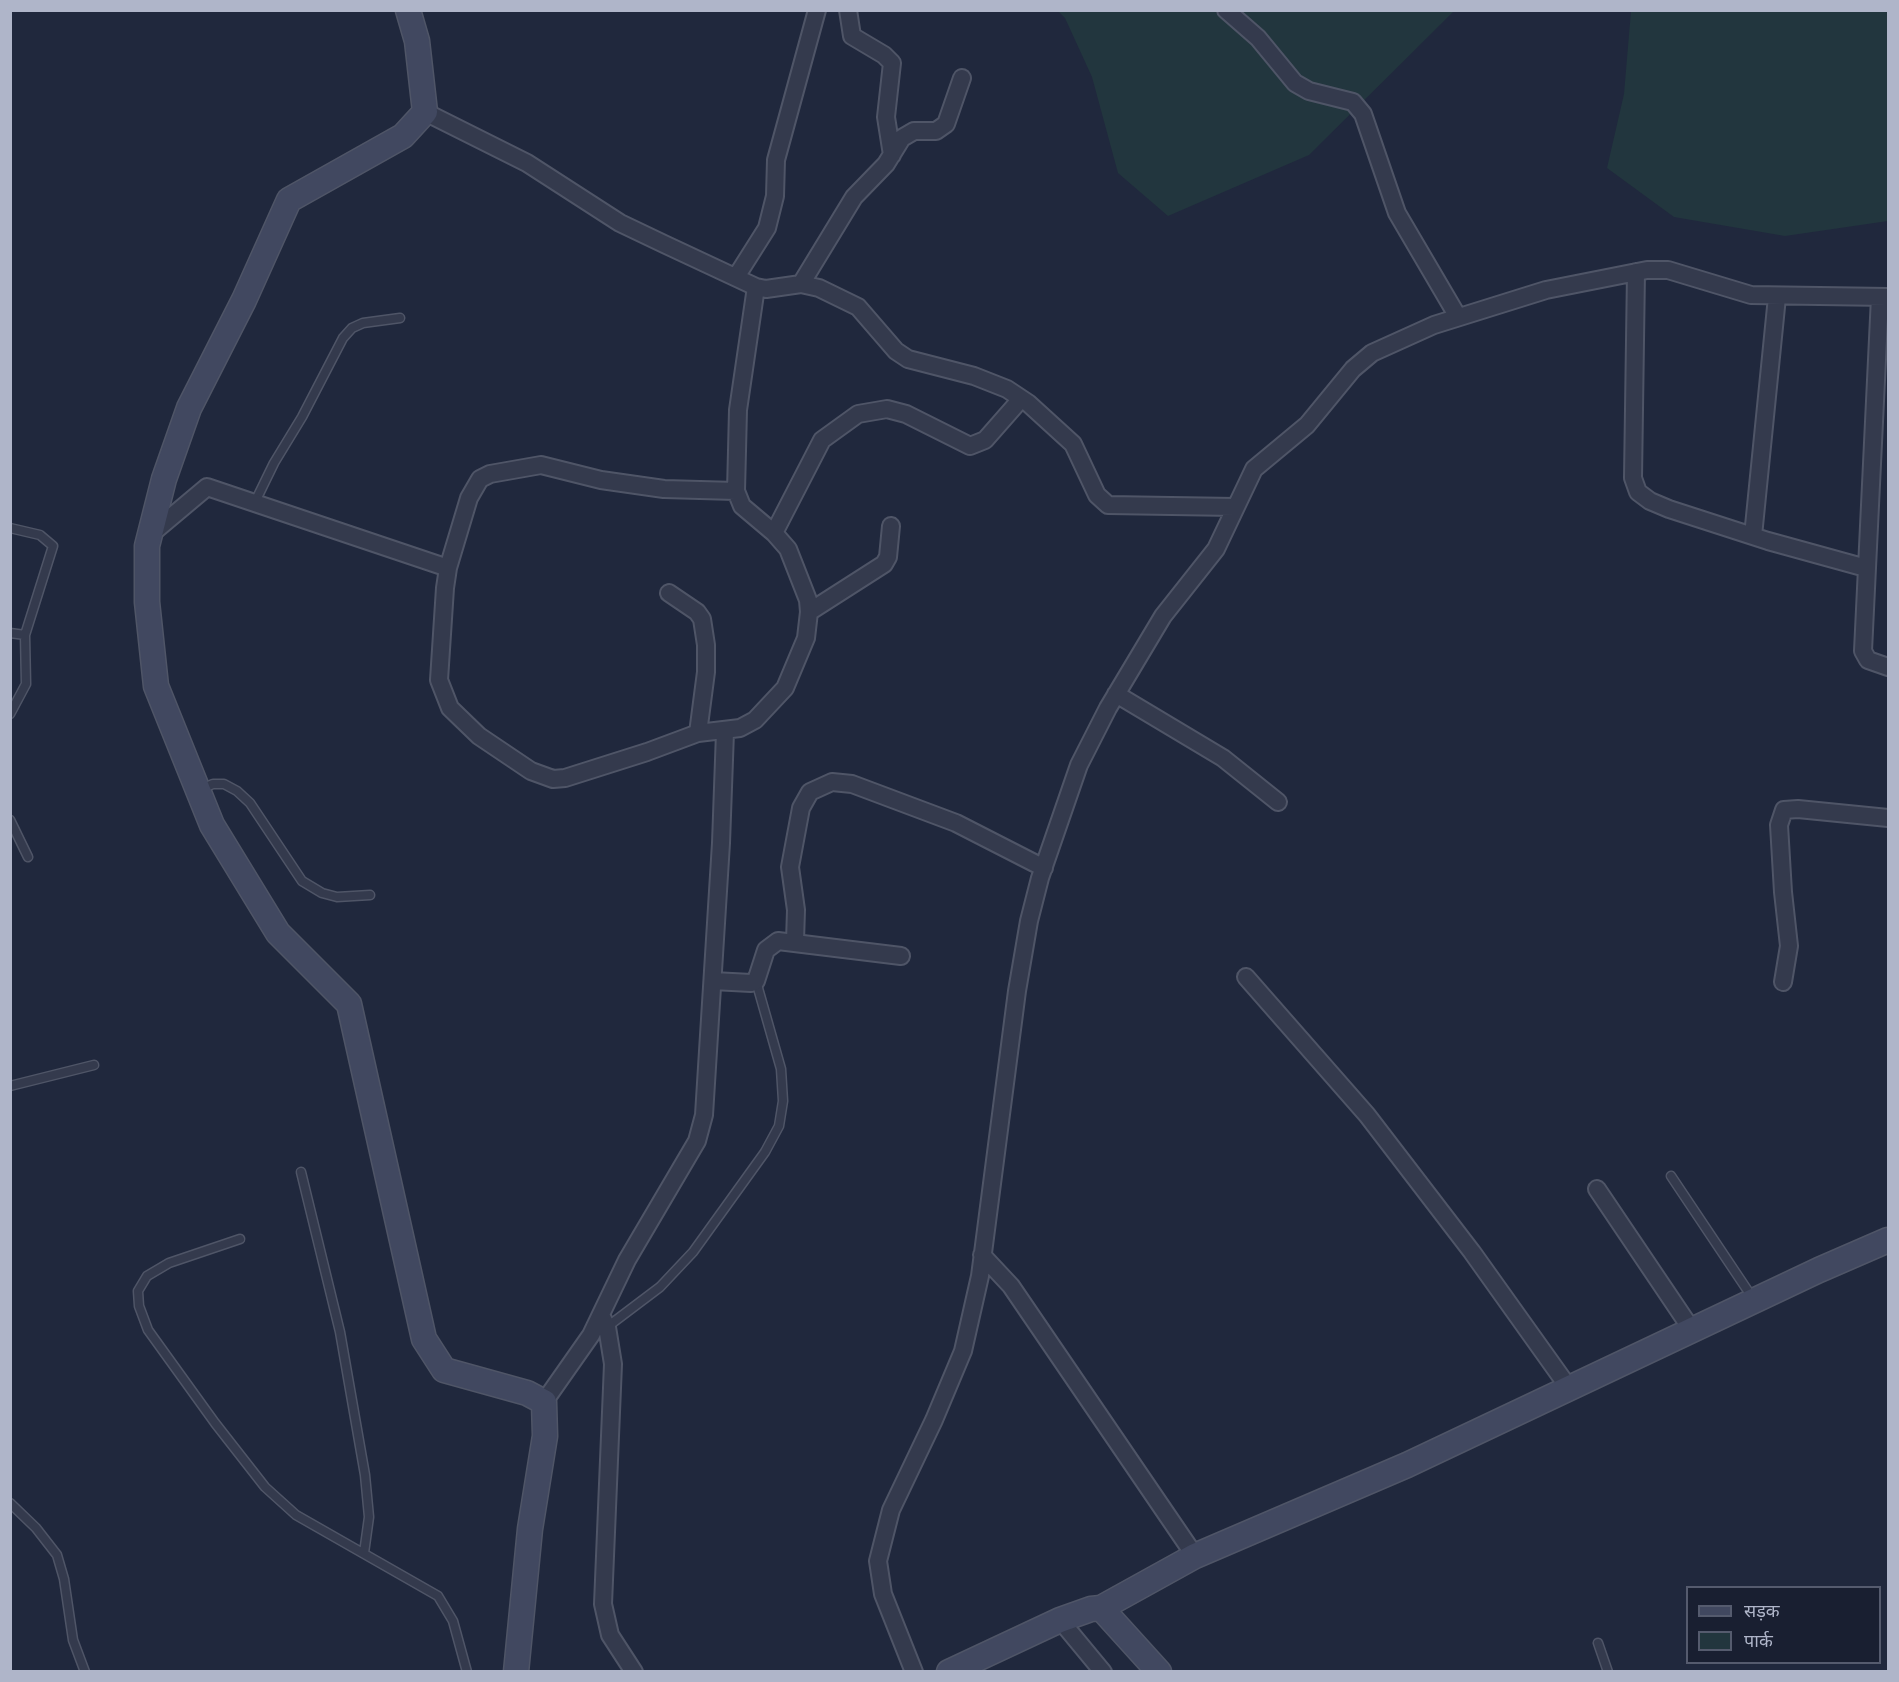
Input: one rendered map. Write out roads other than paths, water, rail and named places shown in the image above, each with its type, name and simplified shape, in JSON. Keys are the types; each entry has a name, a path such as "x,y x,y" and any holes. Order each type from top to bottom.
{"main road":[{"path":"408,10 417,41 425,112 403,136 289,200 244,300 189,408 164,479 147,546 147,602 156,686 212,825 278,933 349,1004 424,1339 436,1361 444,1370 527,1393 544,1402 545,1436 530,1529 516,1671"},
{"path":"950,1671 1060,1620 1091,1609 1101,1608 1195,1556 1407,1465 1754,1300 1888,1240"},
{"path":"1101,1608 1159,1671"}],"street":[{"path":"736,277 767,228 775,196 776,159 817,10"},
{"path":"848,10 852,36 884,55 892,63 886,117 892,155"},
{"path":"1226,10 1258,38 1295,83 1309,91 1353,102 1363,114 1397,213 1458,318"},
{"path":"801,284 854,196 908,134 942,128 962,78"},
{"path":"425,112 527,164 620,223 756,287 766,289 801,284 819,288 858,307 896,351 908,359 974,376 1006,389 1022,399 1073,444 1097,495 1108,505 1235,507"},
{"path":"914,1671 883,1594 879,1561 891,1510 934,1420 963,1351 980,1276 1017,991 1029,921 1044,868 1080,765 1116,694 1162,616 1216,549 1254,469 1307,425 1362,360 1434,325 1546,290 1636,272 1668,270 1751,295 1884,297 1866,568 1863,651 1868,660 1888,667"},
{"path":"1636,272 1633,478 1638,492 1650,501 1669,508 1753,536 1866,568"},
{"path":"735,491 664,489 601,480 541,465 490,474 480,479 472,492 448,568 438,661 442,694 450,708 479,736 531,771 553,779 565,778 698,733 725,732 740,728 755,720 785,688 806,638 810,612 798,570 788,549 774,533 742,506 735,491 738,410 756,287"},
{"path":"1753,536 1777,297"},
{"path":"774,533 822,440 858,414 887,409 906,414 970,446 977,445 1022,399"},
{"path":"150,534 207,487 448,568"},
{"path":"810,612 884,564 888,557 891,526"},
{"path":"669,593 697,612 702,619 706,645 706,672 698,733"},
{"path":"1116,694 1223,758 1278,802"},
{"path":"544,1402 591,1335 604,1321 627,1260 697,1141 704,1115 725,732"},
{"path":"795,941 796,910 790,867 801,808 810,792 832,782 852,784 956,823 1044,868"},
{"path":"1783,982 1790,946 1783,892 1779,825 1785,810 1798,809 1888,818"},
{"path":"713,981 751,983 756,981 770,944 778,941 795,941 902,956"},
{"path":"1246,977 1367,1115 1472,1252 1569,1388"},
{"path":"1597,1189 1692,1330"},
{"path":"982,1255 1011,1286 1195,1556"},
{"path":"604,1321 613,1364 603,1604 610,1635 634,1671"},
{"path":"1060,1620 1103,1671"}],"lane":[{"path":"255,502 343,338 352,328 363,323 400,318"},
{"path":"10,528 40,535 53,546 25,635 26,684 10,714"},
{"path":"10,633 25,635"},
{"path":"198,790 213,784 224,784 250,802 302,881 322,893 337,897 370,895"},
{"path":"10,819 28,857"},
{"path":"604,1321 660,1287 693,1252 765,1152 779,1126 783,1101 781,1069 756,981"},
{"path":"10,1086 94,1065"},
{"path":"301,1172 340,1332 365,1475 369,1517 364,1553"},
{"path":"1671,1176 1754,1300"},
{"path":"240,1239 169,1263 147,1276 138,1291 139,1306 148,1330 214,1424 265,1487 296,1515 438,1596 453,1620 467,1671"},
{"path":"10,1503 36,1528 57,1555 64,1579 73,1640 85,1671"},
{"path":"1598,1643 1608,1671"}]}
